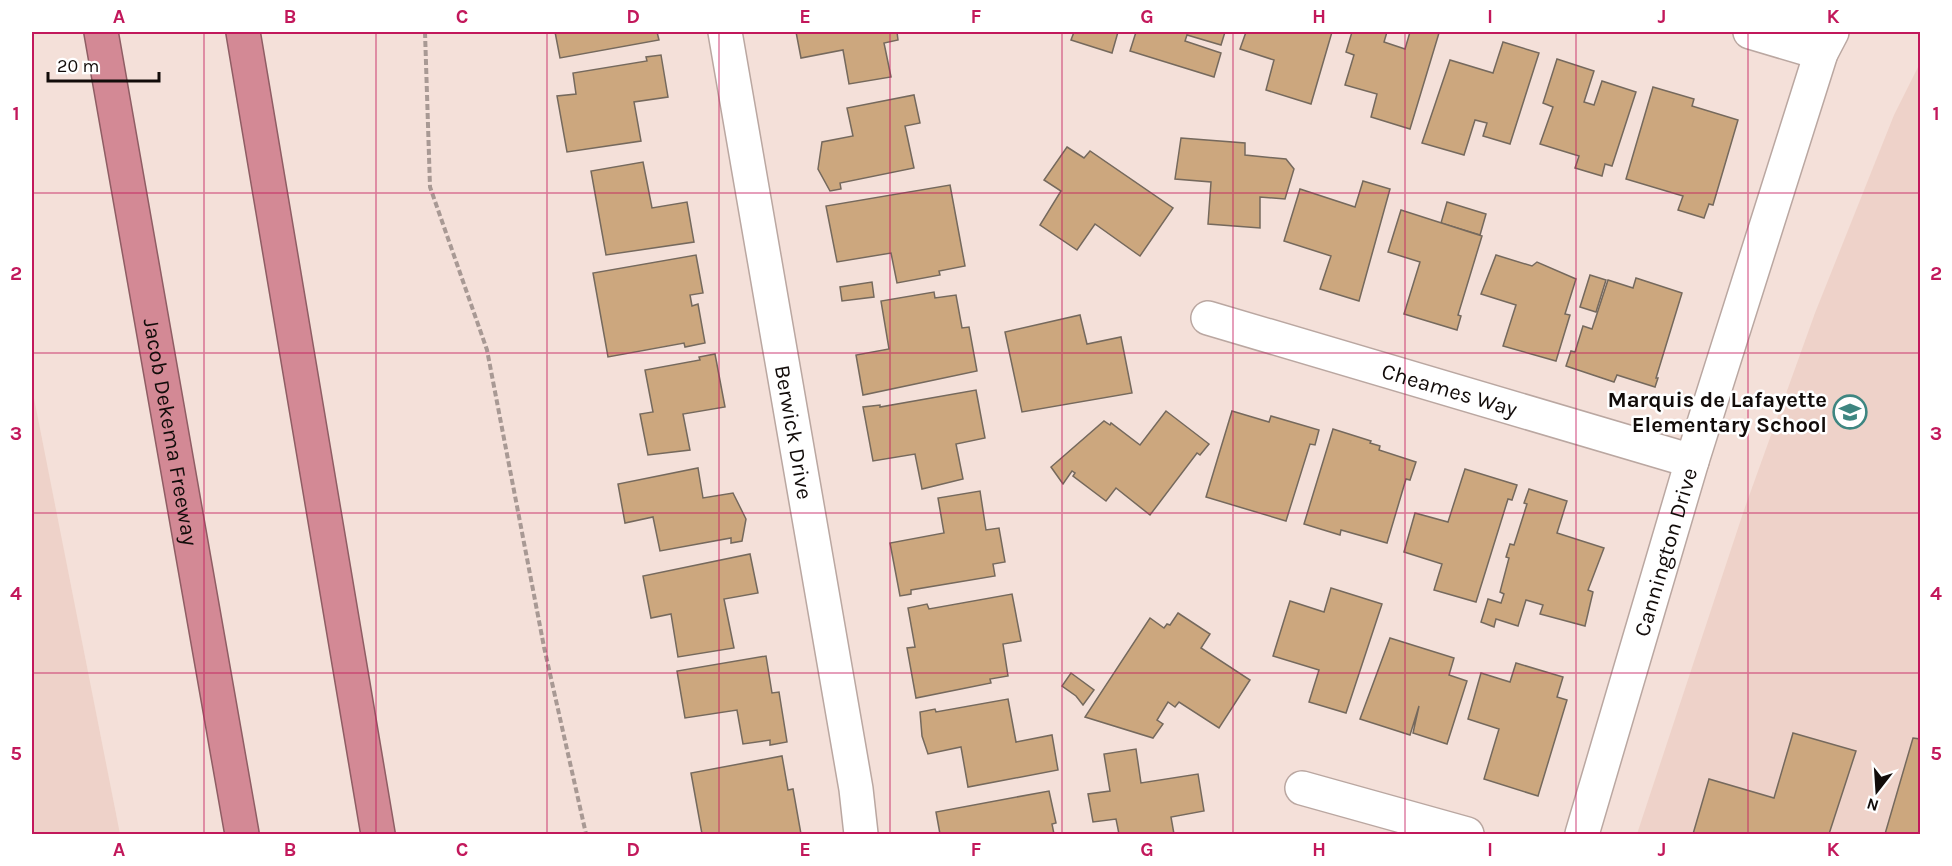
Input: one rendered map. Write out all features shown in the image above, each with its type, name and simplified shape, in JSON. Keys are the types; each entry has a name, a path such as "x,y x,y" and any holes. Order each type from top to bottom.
{"highway":[{"name":"Jacob Dekema Freeway","path":"101,32 242,834"},
{"path":"243,32 378,834"},
{"path":"253,32 256,106"}],"street":[{"name":"Berwick Drive","path":"725,32 854,778 861,834"},
{"path":"1750,32 1826,42"},
{"name":"Cannington Drive","path":"1582,834 1692,461 1826,42"},
{"name":"Cheames Way","path":"1208,318 1692,461"},
{"path":"1302,788 1467,834"}],"path":[{"path":"425,32 430,188 488,350 544,647 586,834"}],"shaded area":[{"name":"Marquis de Lafayette Elementary School","path":"1920,63 1920,834 1637,834 1744,510 1815,313 1894,115"},
{"path":"32,388 120,834 32,834"}],"building":[{"path":"555,32 657,32 659,40 560,58"},
{"path":"796,32 897,32 898,40 884,43 891,77 849,84 843,50 801,58"},
{"path":"1074,32 1118,32 1112,53 1071,40"},
{"path":"1136,32 1225,32 1221,45 1187,35 1185,41 1221,53 1214,77 1130,51"},
{"path":"1246,32 1332,32 1311,104 1266,90 1274,60 1240,49"},
{"path":"1352,32 1387,32 1384,42 1405,49 1410,32 1439,33 1410,129 1371,117 1377,94 1345,85 1354,55 1346,52"},
{"path":"1503,42 1539,53 1510,144 1483,136 1487,123 1475,120 1464,155 1422,143 1450,60 1493,73"},
{"path":"661,55 668,97 634,102 641,141 567,152 557,96 576,94 573,73 647,61 646,57"},
{"path":"1557,59 1594,71 1584,102 1594,105 1602,81 1636,92 1612,166 1605,164 1602,176 1575,168 1579,156 1540,144 1553,107 1543,103"},
{"path":"1653,87 1694,99 1692,106 1738,120 1713,205 1709,204 1704,218 1678,210 1683,196 1626,179"},
{"path":"914,95 920,123 905,126 914,168 840,183 841,189 830,191 818,169 822,142 853,136 847,108"},
{"path":"1181,138 1245,143 1245,155 1286,159 1294,169 1285,199 1260,197 1260,228 1208,224 1211,182 1175,179"},
{"path":"1067,147 1084,158 1090,151 1173,208 1140,256 1095,224 1077,250 1040,225 1061,191 1044,180"},
{"path":"643,162 652,208 687,202 694,242 606,255 591,171"},
{"path":"1363,181 1390,189 1359,301 1320,289 1331,256 1284,241 1300,189 1355,207"},
{"path":"950,185 965,266 939,271 940,275 897,283 891,253 837,262 826,206"},
{"path":"1447,202 1486,214 1480,235 1441,223"},
{"path":"1401,210 1482,236 1458,315 1461,316 1457,330 1404,314 1420,262 1388,252"},
{"path":"696,255 703,293 690,295 692,306 698,304 705,343 685,347 684,343 608,357 593,273"},
{"path":"1496,255 1532,266 1537,262 1576,279 1565,314 1570,315 1556,361 1503,346 1516,305 1481,294"},
{"path":"1590,275 1606,280 1596,312 1580,307"},
{"path":"1636,278 1682,293 1655,387 1617,375 1614,382 1566,366 1571,351 1575,352 1583,326 1592,329 1608,280 1633,288"},
{"path":"872,282 874,297 842,301 840,287"},
{"path":"934,292 935,298 956,295 962,328 969,327 977,371 863,395 856,355 889,349 881,301"},
{"path":"1080,315 1087,344 1121,337 1132,393 1022,412 1005,332"},
{"path":"715,354 725,407 683,414 690,450 648,455 640,414 653,412 645,370 700,360 699,357"},
{"path":"976,390 985,438 956,444 963,479 922,489 915,454 873,461 863,407 880,405 880,407"},
{"path":"1166,411 1209,444 1200,455 1197,453 1150,515 1116,488 1106,501 1073,476 1075,473 1072,471 1063,484 1051,467 1104,421 1110,425 1111,423 1140,445"},
{"path":"1232,411 1269,422 1271,416 1319,430 1315,445 1310,444 1286,521 1206,497"},
{"path":"1333,429 1371,441 1370,443 1380,446 1379,450 1416,462 1410,480 1406,479 1387,543 1341,530 1340,535 1304,524"},
{"path":"698,468 703,498 733,493 746,519 742,541 731,543 731,538 660,551 653,517 625,523 618,484"},
{"path":"1465,469 1517,485 1512,500 1508,499 1476,602 1434,590 1442,564 1404,552 1415,513 1448,522"},
{"path":"1529,489 1567,501 1557,533 1604,548 1588,590 1593,592 1585,626 1540,614 1543,605 1526,600 1518,626 1496,619 1494,627 1481,622 1488,599 1501,603 1504,594 1500,592 1509,558 1506,557 1510,544 1514,545 1527,504 1524,503"},
{"path":"980,491 986,530 999,528 1005,562 993,564 995,576 911,590 911,594 900,596 890,543 944,533 938,498"},
{"path":"750,554 758,593 724,599 734,648 678,657 671,614 651,618 643,576"},
{"path":"1331,588 1382,604 1346,713 1309,702 1319,670 1273,656 1290,601 1324,612"},
{"path":"1012,594 1021,641 1003,644 1008,676 990,679 991,683 916,698 907,648 915,647 908,608 927,604 929,609"},
{"path":"1178,613 1210,634 1201,648 1250,680 1219,728 1179,702 1175,707 1168,702 1157,720 1163,724 1153,738 1085,717 1150,618 1164,628 1167,624 1170,625"},
{"path":"1390,638 1454,658 1449,675 1467,681 1447,744 1413,733 1419,706 1410,735 1360,719"},
{"path":"766,656 772,693 779,692 787,742 770,745 770,740 743,744 737,710 685,718 677,671"},
{"path":"1516,663 1563,677 1557,697 1567,700 1538,796 1484,779 1499,729 1468,719 1481,673 1510,682"},
{"path":"1071,673 1094,690 1083,705 1076,696 1062,686"},
{"path":"1008,699 1016,742 1052,735 1058,770 968,787 961,747 928,754 922,736 920,712 935,709 936,712"},
{"path":"1793,733 1856,751 1829,834 1693,834 1709,779 1774,798"},
{"path":"1913,738 1920,739 1920,834 1885,834"},
{"path":"1136,749 1141,783 1198,774 1204,811 1171,817 1174,834 1119,834 1116,819 1093,822 1088,794 1110,791 1104,754"},
{"path":"782,756 788,790 793,789 801,834 702,834 691,773"},
{"path":"1049,791 1056,823 1052,824 1054,834 940,834 936,812"}],"place":[{"name":"Marquis de Lafayette Elementary School","path":"1850,412"}]}
